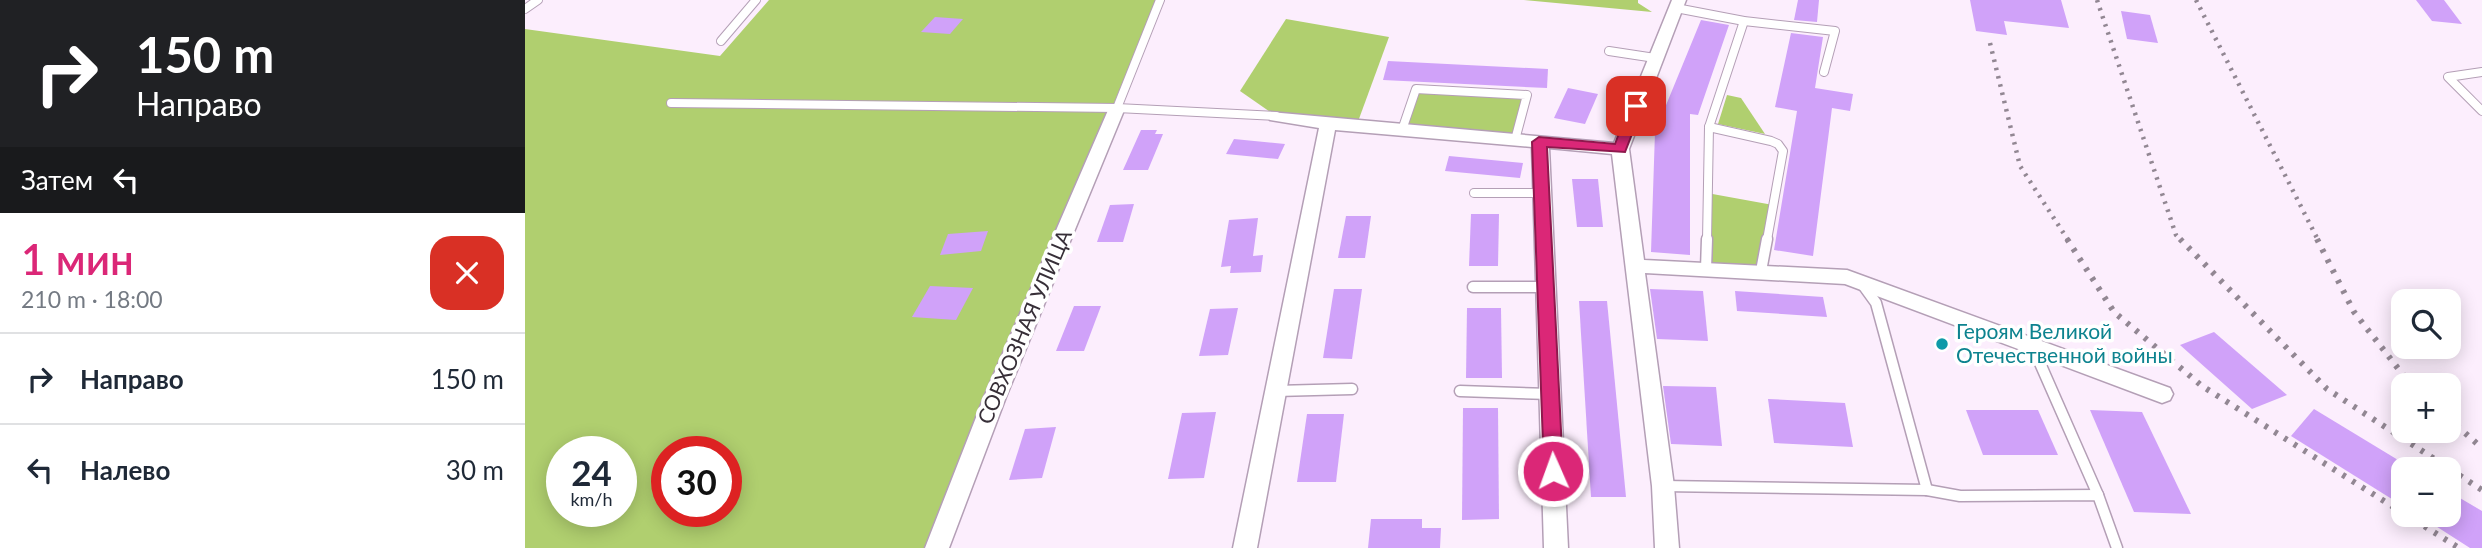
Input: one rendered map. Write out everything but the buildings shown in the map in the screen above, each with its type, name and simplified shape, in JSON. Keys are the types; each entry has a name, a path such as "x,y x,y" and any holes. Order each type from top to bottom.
{"street":[{"path":"1667,548 1663,486 1620,149 1677,4"},
{"name":"СОВХОЗНАЯ УЛИЦА","path":"937,548 995,397 1117,108"},
{"path":"1276,116 1328,124 1620,149"},
{"path":"1245,548 1328,124"},
{"path":"1539,142 1556,548"},
{"path":"1634,266 1847,277 2162,394"}],"lane":[{"path":"525,9 538,0"},
{"path":"721,41 756,0"},
{"path":"1117,108 1160,0"},
{"path":"1677,4 1744,21 1835,31 1825,72"},
{"path":"1706,268 1709,127 1744,21"},
{"path":"1609,51 1655,58"},
{"path":"2482,72 2448,77 2482,111"},
{"path":"1402,131 1416,89 1527,95 1515,140"},
{"path":"671,103 1117,108 1276,116"},
{"path":"1709,127 1771,141 1779,144 1783,151 1761,271"},
{"path":"1474,193 1542,193"},
{"path":"1860,282 1869,289 1876,303 1927,490"},
{"path":"1473,287 1546,286"},
{"path":"2031,344 2098,495 2117,548"},
{"path":"1276,391 1352,389"},
{"path":"1460,391 1550,394"},
{"path":"1663,486 1927,490 1960,496 2098,495"}],"green space":[{"path":"769,0 1156,0 995,397 929,548 525,548 525,29 720,56"},
{"path":"1524,0 1638,0 1638,3 1652,12"},
{"path":"1286,19 1389,37 1356,127 1276,116 1240,91"},
{"path":"1416,89 1527,95 1515,140 1402,130"},
{"path":"1727,95 1741,98 1765,134 1718,124"},
{"path":"1707,193 1773,205 1761,271 1706,269"}],"railway":[{"path":"2097,0 2176,235 2180,239"},
{"path":"2196,0 2318,240"},
{"path":"1990,43 2020,166 2068,240"},
{"path":"2067,239 2114,312 2202,386 2391,505"},
{"path":"2180,239 2327,389 2482,490"},
{"path":"2317,239 2354,312 2402,373"},
{"path":"2461,429 2482,448"},
{"path":"2426,527 2459,548"}],"place":[{"name":"Героям Великой Отечественной войны","path":"1942,344"}],"route":[{"path":"1553,471 1539,142 1620,149 1636,106"}]}
